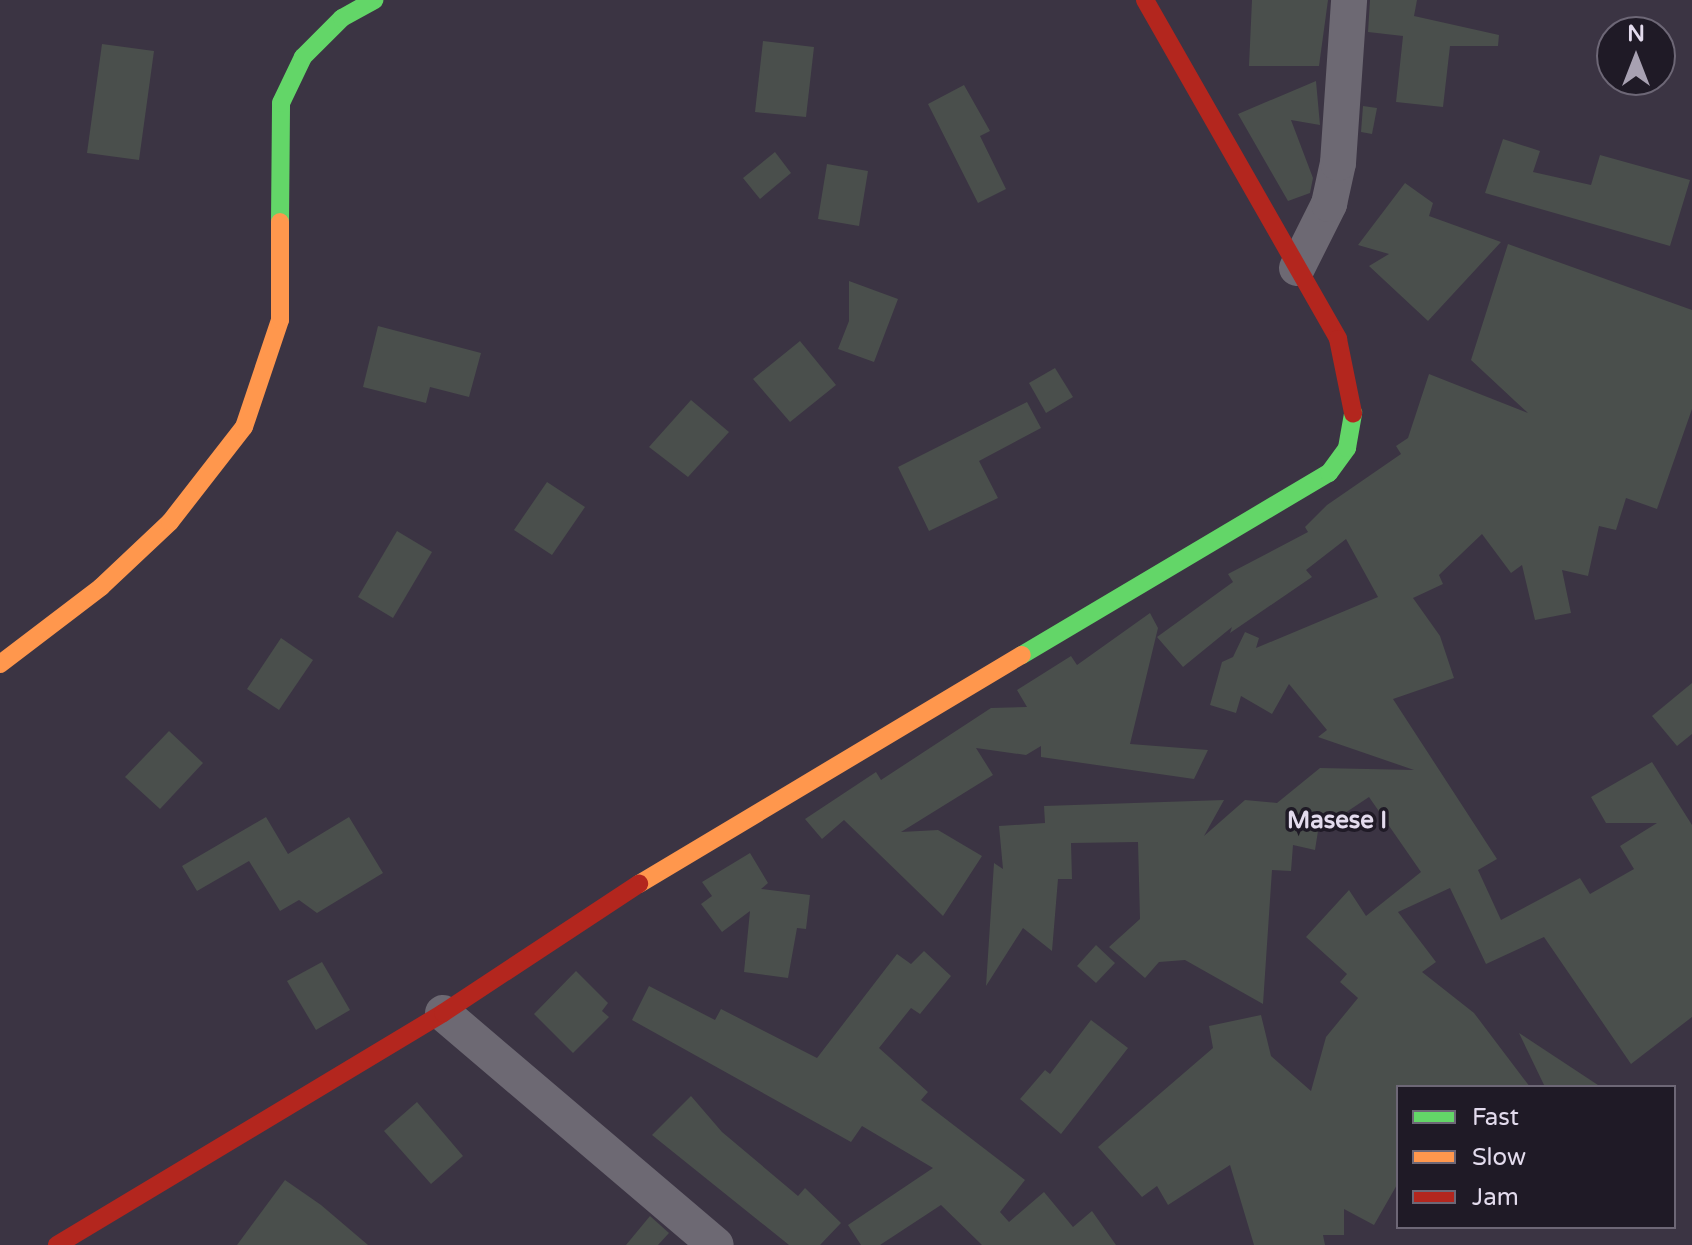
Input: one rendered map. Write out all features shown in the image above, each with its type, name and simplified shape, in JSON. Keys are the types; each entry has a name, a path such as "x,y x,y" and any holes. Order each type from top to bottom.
{"street":[{"path":"0,664 101,587 170,522 244,427 280,320 281,103 303,57 342,18 374,0"},
{"path":"57,1245 443,1013 641,882 1329,473 1347,448 1354,416 1349,373 1338,339 1145,0"},
{"path":"1297,268 1329,204 1338,163 1349,0"},
{"path":"443,1013 716,1245"}],"building":[{"path":"1252,0 1328,0 1319,66 1249,66"},
{"path":"1370,0 1417,0 1414,16 1499,35 1498,46 1450,46 1443,107 1396,102 1403,36 1368,32"},
{"path":"763,41 814,47 806,117 755,112"},
{"path":"102,44 154,51 139,160 87,153"},
{"path":"1316,81 1320,125 1291,120 1313,178 1310,193 1288,201 1238,114"},
{"path":"964,85 990,131 980,136 1006,189 978,203 928,104"},
{"path":"1363,106 1377,108 1372,134 1361,132"},
{"path":"1503,139 1540,151 1533,172 1591,185 1600,155 1690,180 1670,246 1485,193"},
{"path":"775,152 791,173 760,199 743,178"},
{"path":"827,164 868,171 859,226 818,219"},
{"path":"1405,183 1433,203 1429,216 1501,242 1428,321 1369,266 1389,254 1358,245"},
{"path":"1508,244 1692,310 1692,409 1657,509 1626,498 1616,530 1599,526 1588,576 1562,570 1571,613 1535,620 1522,565 1511,573 1482,534 1439,575 1443,584 1413,598 1440,636 1454,678 1393,699 1497,859 1478,870 1501,920 1580,878 1590,894 1634,869 1620,846 1657,823 1606,823 1591,797 1652,762 1692,825 1692,1017 1631,1064 1544,937 1486,964 1450,888 1398,912 1436,962 1422,972 1474,1013 1528,1085 1396,1085 1396,1186 1374,1225 1344,1209 1344,1235 1323,1235 1325,1245 1254,1245 1230,1165 1168,1205 1157,1186 1142,1197 1098,1147 1213,1048 1209,1026 1261,1015 1271,1056 1311,1091 1326,1037 1358,998 1340,982 1347,974 1306,937 1349,890 1366,916 1421,872 1369,797 1318,831 1315,850 1293,845 1291,871 1272,870 1263,1004 1185,960 1159,962 1145,978 1109,947 1140,919 1138,842 1071,843 1072,879 1058,879 1052,951 1023,928 986,986 994,863 1003,869 999,826 1045,823 1044,806 1224,800 1204,836 1245,800 1277,803 1320,768 1414,770 1318,737 1327,730 1289,684 1272,714 1241,696 1236,713 1210,705 1222,662 1233,657 1245,632 1259,638 1256,648 1378,597 1346,539 1306,570 1312,577 1230,633 1232,627 1183,667 1157,637 1233,582 1228,574 1308,532 1305,527 1327,505 1401,454 1396,446 1408,438 1429,374 1528,413 1471,360"},
{"path":"849,281 898,299 874,362 838,349 849,321"},
{"path":"378,326 481,353 469,397 430,387 426,403 363,387"},
{"path":"800,341 836,385 790,422 753,379"},
{"path":"1055,368 1073,397 1046,413 1029,383"},
{"path":"691,400 729,432 688,477 649,447"},
{"path":"1027,402 1041,428 979,461 998,498 929,531 898,467"},
{"path":"547,482 585,507 552,555 514,530"},
{"path":"397,531 432,552 393,618 358,597"},
{"path":"1150,613 1158,628 1130,744 1208,750 1194,779 1041,757 1041,746 1026,755 976,748 993,775 901,832 938,830 982,856 943,916 844,820 822,839 805,819 876,772 881,780 991,708 1027,707 1017,690 1071,656 1077,665"},
{"path":"281,638 313,660 279,710 247,689"},
{"path":"1692,683 1692,734 1677,746 1652,716"},
{"path":"169,731 203,763 160,809 125,777"},
{"path":"266,817 288,854 349,817 383,873 317,913 299,900 280,911 249,861 197,891 182,866"},
{"path":"750,853 768,883 761,889 810,895 806,929 797,928 788,978 744,972 750,911 722,932 701,904 712,896 702,882"},
{"path":"1096,945 1115,963 1096,983 1077,966"},
{"path":"924,951 951,976 920,1014 911,1008 879,1048 928,1092 921,1100 1025,1180 1000,1212 1009,1222 1044,1192 1073,1227 1092,1211 1116,1245 982,1245 941,1205 880,1245 861,1245 848,1225 933,1168 862,1126 851,1142 632,1020 649,986 715,1020 721,1009 817,1058 897,954 911,964"},
{"path":"322,962 350,1010 316,1030 287,981"},
{"path":"576,971 608,1003 602,1011 609,1017 573,1053 534,1014"},
{"path":"1091,1020 1128,1048 1061,1134 1020,1099 1045,1070 1050,1074"},
{"path":"1519,1033 1598,1085 1544,1085"},
{"path":"691,1096 722,1132 798,1196 805,1188 841,1223 820,1245 789,1245 652,1135"},
{"path":"417,1102 463,1156 431,1184 384,1131"},
{"path":"285,1180 321,1205 368,1245 237,1245"},
{"path":"650,1216 669,1233 658,1245 626,1245"}],"traffic: fast":[{"path":"280,222 281,103 303,57 342,18 374,0"},
{"path":"1022,655 1329,473 1347,448 1353,413"}],"traffic: slow":[{"path":"0,664 101,587 170,522 244,427 280,320 280,222"},
{"path":"639,884 1022,655"}],"traffic: jam":[{"path":"1145,0 1338,339 1353,413"},
{"path":"57,1245 443,1013 639,884"}],"district":[{"name":"Masese I","path":"1337,821"}]}
